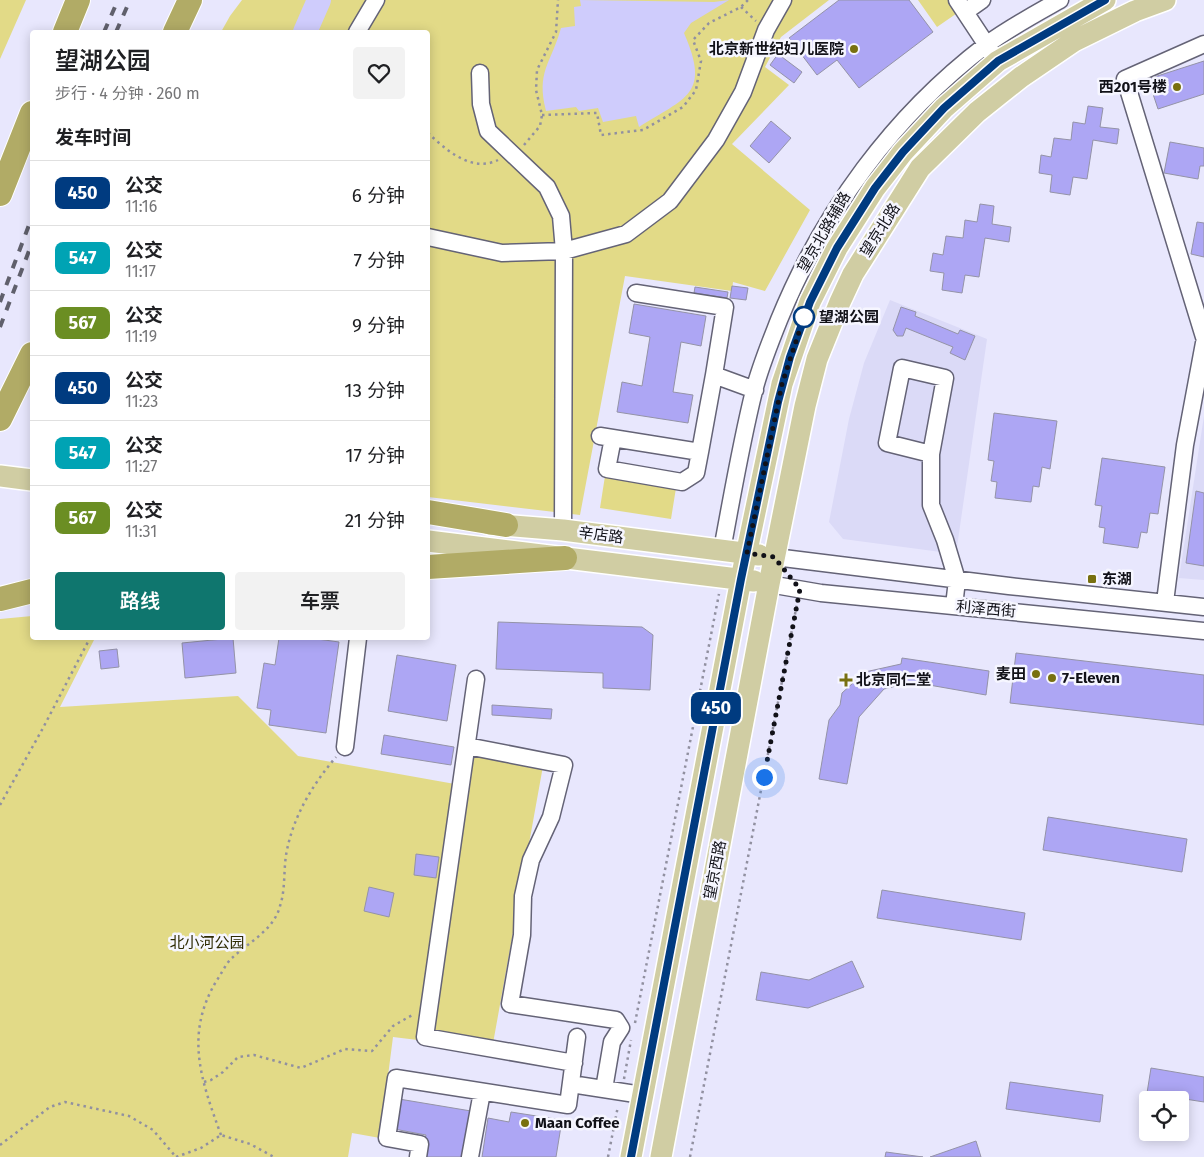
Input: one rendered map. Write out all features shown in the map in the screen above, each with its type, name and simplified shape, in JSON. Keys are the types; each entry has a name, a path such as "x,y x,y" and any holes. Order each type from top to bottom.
{"highway":[{"path":"66,30 78,0"},
{"path":"177,30 190,0"},
{"path":"0,194 30,118"},
{"path":"0,419 30,358"},
{"path":"430,512 506,525"},
{"path":"430,567 565,558"},
{"path":"0,579 30,592"},
{"path":"0,599 30,592"}],"main road":[{"name":"望京北路","path":"747,553 784,375 810,302 837,248 866,201 903,152 992,53 1105,0"},
{"name":"望京北路","path":"769,584 810,382 820,352 853,274 920,168 977,112 1021,77 1066,46 1135,11 1165,0"},
{"path":"0,476 30,480"},
{"path":"0,490 30,494"},
{"name":"辛店路","path":"430,522 506,525 563,530 774,557"},
{"name":"辛店路","path":"430,541 565,558 733,589 769,584"},
{"name":"望京西路","path":"631,1157 733,589 747,553"},
{"name":"望京西路","path":"661,1157 769,584"}],"street":[{"path":"358,30 376,0"},
{"path":"430,237 502,253 564,251 626,234 670,201 716,140 743,92 766,30 783,0"},
{"path":"982,0 961,6 992,53"},
{"name":"望京北路辅路","path":"722,550 755,390 770,343 817,239 853,182 891,133 928,96 992,53 1060,0"},
{"path":"1204,44 1125,79 1204,337"},
{"path":"480,73 482,104 488,131 547,187 561,216 564,251 563,530"},
{"path":"636,293 725,307 714,375 700,452 696,473 682,482 607,470 606,437 700,452"},
{"path":"1165,602 1185,446 1204,343"},
{"path":"931,454 887,443 902,368 945,378 931,454 931,505 946,540 957,580 954,606"},
{"path":"714,375 755,390"},
{"name":"利泽西街","path":"774,557 957,580 1204,607"},
{"name":"利泽西街","path":"769,584 954,606 1204,631"},
{"path":"345,747 358,640"},
{"path":"476,679 425,1036 574,1063"},
{"path":"467,746 564,766 551,818 531,860 523,896 522,936 510,1004 616,1020 621,1028 612,1042 604,1089"},
{"path":"418,1157 420,1144 387,1138 396,1078 568,1105 578,1037"},
{"path":"571,1084 642,1095"},
{"path":"470,1157 482,1092"}],"path":[{"path":"430,136 460,160 488,165 529,141 540,126 542,115 536,90 537,70 556,32 558,0"},
{"path":"542,115 597,113 601,135 643,130 683,108 696,90 701,61 693,40 709,22 741,7 748,0"},
{"path":"741,7 766,30"},
{"path":"634,1023 733,589"},
{"path":"690,1157 800,589"},
{"path":"0,805 89,640"},
{"path":"221,1135 198,1057 200,1021 206,999 230,960 267,930 280,908 287,850 299,815 314,782 345,747"},
{"path":"204,1082 223,1072 238,1057 254,1055 301,1068 345,1049 372,1051 393,1026 408,1016 429,1009"},
{"path":"608,1157 633,1033"},
{"path":"0,1145 50,1107 65,1102 129,1116 153,1130 176,1157 201,1148 221,1135"},
{"path":"221,1135 250,1144 274,1157"}],"shaded area":[{"path":"890,300 987,339 956,554 843,539 829,522 849,419 864,363"},
{"path":"1204,416 1204,580 1179,578"}],"green space":[{"path":"0,0 26,0 0,59"},
{"path":"242,0 829,0 781,37 765,67 789,85 732,144 810,210 765,291 733,282 732,291 625,276 580,515 430,497 430,30 222,30"},
{"path":"918,0 976,0 937,27"},
{"path":"605,476 676,488 671,519 600,508"},
{"name":"北小河公园","path":"30,616 30,640 94,640 60,707 238,696 298,756 466,786 471,752 543,766 492,1049 393,1037 380,1138 352,1133 348,1157 0,1157 0,619"}],"water":[{"path":"580,0 714,2 729,0 691,23 684,33 692,54 695,70 694,82 689,92 670,108 639,127 636,116 603,122 598,108 579,111 576,107 546,111 543,86 546,68 561,28 575,26 574,7 581,6"}],"building":[{"name":"北京新世纪妇儿医院","path":"839,0 909,0 933,32 859,88 837,60 817,75 789,38"},
{"path":"778,54 802,72 794,83 770,65"},
{"name":"西201号楼","path":"1204,61 1204,94 1158,109 1148,79"},
{"path":"1088,106 1103,108 1100,127 1119,129 1117,144 1093,140 1087,179 1073,177 1070,195 1050,192 1052,175 1039,173 1041,155 1051,157 1054,138 1071,140 1073,122 1085,124"},
{"path":"771,121 791,138 769,163 750,146"},
{"path":"1170,142 1204,148 1204,166 1200,166 1198,179 1164,173"},
{"path":"980,204 994,206 992,224 1011,227 1009,242 985,238 979,277 965,275 962,293 942,290 944,273 930,271 933,253 943,255 946,236 963,238 965,220 977,222"},
{"path":"1197,222 1204,223 1204,257 1191,254"},
{"path":"732,286 748,288 746,300 730,298"},
{"path":"695,287 728,292 727,298 694,293"},
{"path":"634,304 706,316 701,346 681,342 673,392 693,395 688,423 617,412 622,382 642,386 650,337 629,333"},
{"path":"901,307 916,312 915,316 958,334 960,330 975,336 965,360 950,353 953,347 906,328 903,336 897,336 893,330"},
{"path":"994,413 1057,421 1050,469 1042,467 1039,487 1033,486 1031,502 995,498 997,482 991,481 994,461 988,460"},
{"path":"1102,458 1165,467 1158,514 1150,513 1147,533 1141,532 1138,548 1103,543 1105,528 1099,527 1102,506 1095,505"},
{"path":"1196,491 1204,493 1204,566 1186,563"},
{"path":"498,622 642,627 653,635 650,690 603,688 603,673 496,669"},
{"path":"233,640 236,673 185,678 182,643"},
{"path":"279,640 324,640 339,642 326,733 269,725 271,710 257,708 264,663 275,665"},
{"path":"117,649 119,667 101,669 99,651"},
{"path":"1016,653 1204,675 1204,725 1010,703"},
{"path":"397,655 456,665 447,721 388,711"},
{"path":"902,658 989,671 986,695 912,682 884,689 859,717 847,784 819,779 829,720 840,705 842,693 865,672 901,664"},
{"path":"492,705 552,709 551,719 492,715"},
{"path":"384,735 454,747 451,765 381,754"},
{"path":"1048,817 1187,839 1182,872 1043,850"},
{"path":"416,854 439,857 436,878 414,875"},
{"path":"369,887 394,893 389,917 364,911"},
{"path":"882,890 1025,913 1021,940 877,918"},
{"path":"852,961 864,987 808,1008 756,1000 761,972 809,980"},
{"path":"1151,1068 1204,1077 1204,1102 1189,1100 1189,1091 1147,1091"},
{"path":"1010,1082 1103,1095 1100,1122 1006,1109"},
{"path":"399,1099 471,1111 463,1157 422,1157 426,1135 394,1129"},
{"path":"511,1112 562,1120 556,1157 482,1157 488,1118 509,1122"},
{"path":"976,1141 981,1157 930,1157"},
{"path":"886,1152 923,1157 885,1157"}],"waterway":[{"path":"306,30 319,0"}],"railway":[{"path":"105,30 118,0"},
{"path":"117,30 130,0"},
{"path":"0,302 30,222"},
{"path":"0,327 30,248"}],"bus line":[{"name":"450","path":"631,1157 741,579 778,402 790,357 810,302 852,221 903,152 944,108 998,61 1042,34 1105,0"}],"place":[{"name":"北京新世纪妇儿医院","path":"854,49"},
{"name":"西201号楼","path":"1177,87"},
{"name":"望湖公园","path":"804,317"},
{"name":"东湖","path":"1092,579"},
{"name":"麦田","path":"1036,674"},
{"name":"7-Eleven","path":"1052,678"},
{"name":"北京同仁堂","path":"846,680"},
{"name":"Maan Coffee","path":"525,1123"}],"route":[{"path":"764,777 800,589 774,557 747,553 782,384 804,317"}]}
